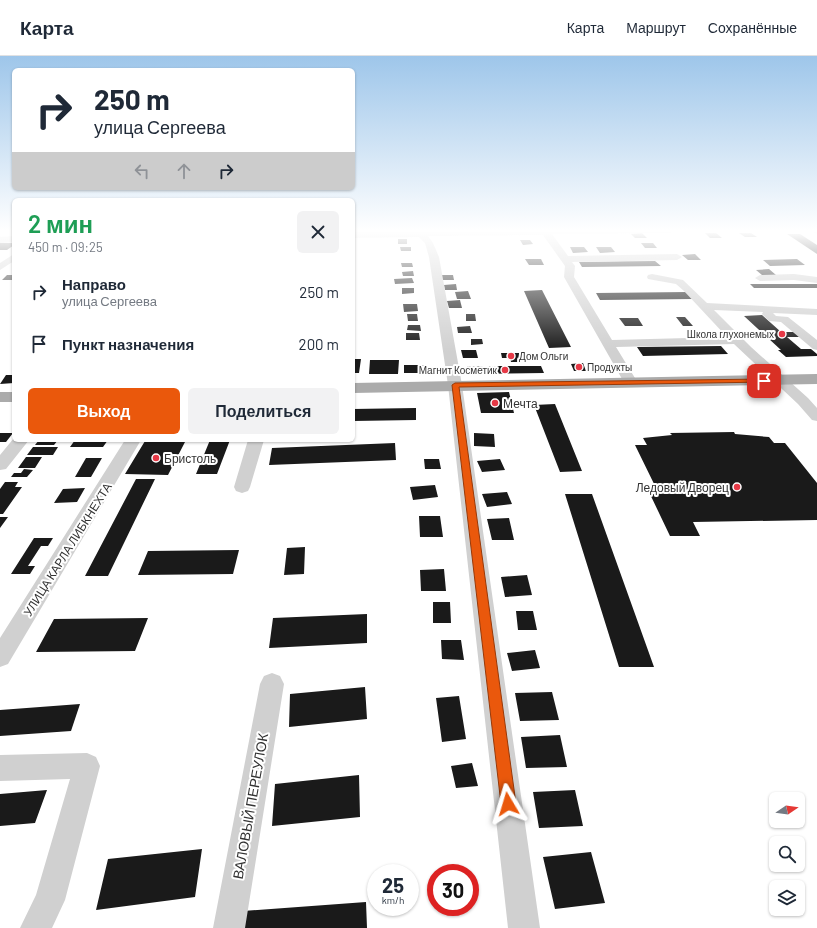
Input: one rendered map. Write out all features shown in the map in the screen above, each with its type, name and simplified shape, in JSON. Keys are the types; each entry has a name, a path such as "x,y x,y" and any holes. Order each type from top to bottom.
{"main road":[{"path":"355,388 455,385 779,381 817,379"},
{"path":"0,397 12,397"}],"street":[{"path":"436,271 455,385 524,928"},
{"path":"570,271 569,277 631,383"},
{"path":"652,277 679,282 688,289 779,381 803,401 817,417"},
{"path":"760,278 817,280"},
{"path":"706,306 817,312"},
{"path":"762,309 773,319 784,319 817,346"},
{"path":"608,344 738,340"},
{"path":"0,465 19,442"},
{"name":"УЛИЦА КАРЛА ЛИБКНЕХТА","path":"0,657 132,442"},
{"path":"242,487 255,442"},
{"name":"ВАЛОВЫЙ ПЕРЕУЛОК","path":"229,928 272,684"},
{"path":"0,768 87,766 50,900 36,928"}],"building":[{"path":"413,271 414,276 403,276 402,272"},
{"path":"757,271 771,271 776,275 762,275"},
{"path":"7,275 12,275 12,280 2,280"},
{"path":"441,275 453,275 454,280 442,280"},
{"path":"412,278 414,283 395,284 394,279"},
{"path":"456,284 457,290 445,290 444,285"},
{"path":"750,284 817,284 817,288 754,288"},
{"path":"402,288 414,288 414,293 402,294"},
{"path":"542,290 571,347 549,348 524,291"},
{"path":"468,291 471,299 457,299 455,292"},
{"path":"687,292 693,299 600,300 596,293"},
{"path":"460,300 462,308 449,308 447,301"},
{"path":"403,304 417,304 418,311 404,312"},
{"path":"407,314 417,314 418,321 408,321"},
{"path":"466,314 475,314 476,321 466,321"},
{"name":"Школа глухонемых","path":"762,315 781,332 796,332 801,337 787,337 801,349 811,349 817,354 817,356 786,357 778,350 781,350 744,316"},
{"path":"676,317 685,317 693,326 683,326"},
{"path":"619,318 638,318 643,326 625,326"},
{"path":"408,325 420,325 421,331 407,330"},
{"path":"470,326 472,333 458,333 457,327"},
{"path":"406,333 419,333 420,340 406,340"},
{"path":"471,339 482,339 483,344 471,345"},
{"path":"721,346 728,354 643,356 637,347"},
{"path":"461,350 476,350 478,358 463,358"},
{"name":"Дом Ольги","path":"501,353 519,353 522,362 511,362 510,358 502,358"},
{"path":"355,359 361,359 359,373 355,373"},
{"path":"370,360 399,360 398,374 369,374"},
{"name":"Продукты","path":"583,363 586,371 574,371 571,364"},
{"path":"404,365 424,365 424,373 404,373"},
{"path":"606,365 609,371 601,371 598,366"},
{"name":"Магнит Косметик","path":"467,366 541,366 544,373 467,374"},
{"path":"6,375 12,375 12,383 0,384"},
{"name":"Мечта","path":"509,392 514,413 481,413 477,393"},
{"path":"555,404 582,471 560,472 534,405"},
{"path":"416,408 416,420 355,421 355,409"},
{"name":"Ледовый Дворец","path":"734,432 735,434 769,437 774,443 785,443 817,483 817,520 693,522 700,536 670,536 649,492 658,492 635,445 647,445 643,438 672,435 670,433"},
{"path":"0,433 12,433 6,442 0,442"},
{"path":"474,433 494,434 495,447 474,446"},
{"path":"37,442 56,442 54,445 35,445"},
{"path":"74,442 107,442 103,447 70,447"},
{"name":"Бристоль","path":"144,442 185,442 168,475 125,474"},
{"path":"209,442 229,442 217,474 196,474"},
{"path":"395,443 396,460 269,465 272,448"},
{"path":"33,447 58,447 53,455 27,455"},
{"path":"26,457 42,457 35,468 18,468"},
{"path":"86,458 102,458 91,477 75,477"},
{"path":"424,459 439,459 441,469 425,469"},
{"path":"500,459 505,470 482,472 477,461"},
{"path":"24,469 33,470 27,477 11,477 14,473 21,473"},
{"path":"136,479 155,479 108,576 85,576"},
{"path":"5,482 18,482 15,487 22,487 3,514 0,514 0,489"},
{"path":"435,485 438,497 413,500 410,487"},
{"path":"85,488 77,502 54,503 63,489"},
{"path":"507,492 512,504 487,507 482,494"},
{"path":"565,494 592,494 654,667 619,667"},
{"path":"419,516 440,516 443,537 420,537"},
{"path":"0,517 8,517 0,528"},
{"path":"509,518 514,540 492,540 487,519"},
{"path":"34,538 53,538 48,546 41,546 28,566 35,566 30,574 11,574"},
{"path":"305,547 304,574 284,575 287,548"},
{"path":"239,550 233,574 138,575 148,551"},
{"path":"444,569 446,591 421,591 420,570"},
{"path":"527,575 532,595 505,597 501,577"},
{"path":"433,602 450,602 451,623 433,623"},
{"path":"516,611 533,611 537,630 518,630"},
{"path":"367,614 367,643 269,648 273,618"},
{"path":"148,618 135,651 36,652 54,619"},
{"path":"441,640 461,640 464,660 442,659"},
{"path":"535,650 540,668 512,671 507,653"},
{"path":"365,687 367,719 289,727 290,694"},
{"path":"552,692 559,720 520,721 515,693"},
{"path":"459,696 466,739 442,742 436,698"},
{"path":"80,704 71,731 0,736 0,710"},
{"path":"560,735 567,767 526,768 521,737"},
{"path":"472,763 478,786 456,788 451,766"},
{"path":"359,775 360,817 272,826 275,784"},
{"path":"47,790 35,823 0,826 0,794"},
{"path":"575,790 583,826 539,828 533,792"},
{"path":"202,849 195,897 96,910 108,859"},
{"path":"591,852 605,903 555,909 543,857"},
{"path":"366,902 367,928 241,928 243,911"}],"place":[{"name":"Школа глухонемых","path":"782,334"},
{"name":"Дом Ольги","path":"511,356"},
{"name":"Продукты","path":"579,367"},
{"name":"Магнит Косметик","path":"505,370"},
{"name":"Мечта","path":"495,403"},
{"name":"Бристоль","path":"156,458"},
{"name":"Ледовый Дворец","path":"737,487"}],"route":[{"path":"508,804 455,385 764,381"}]}
